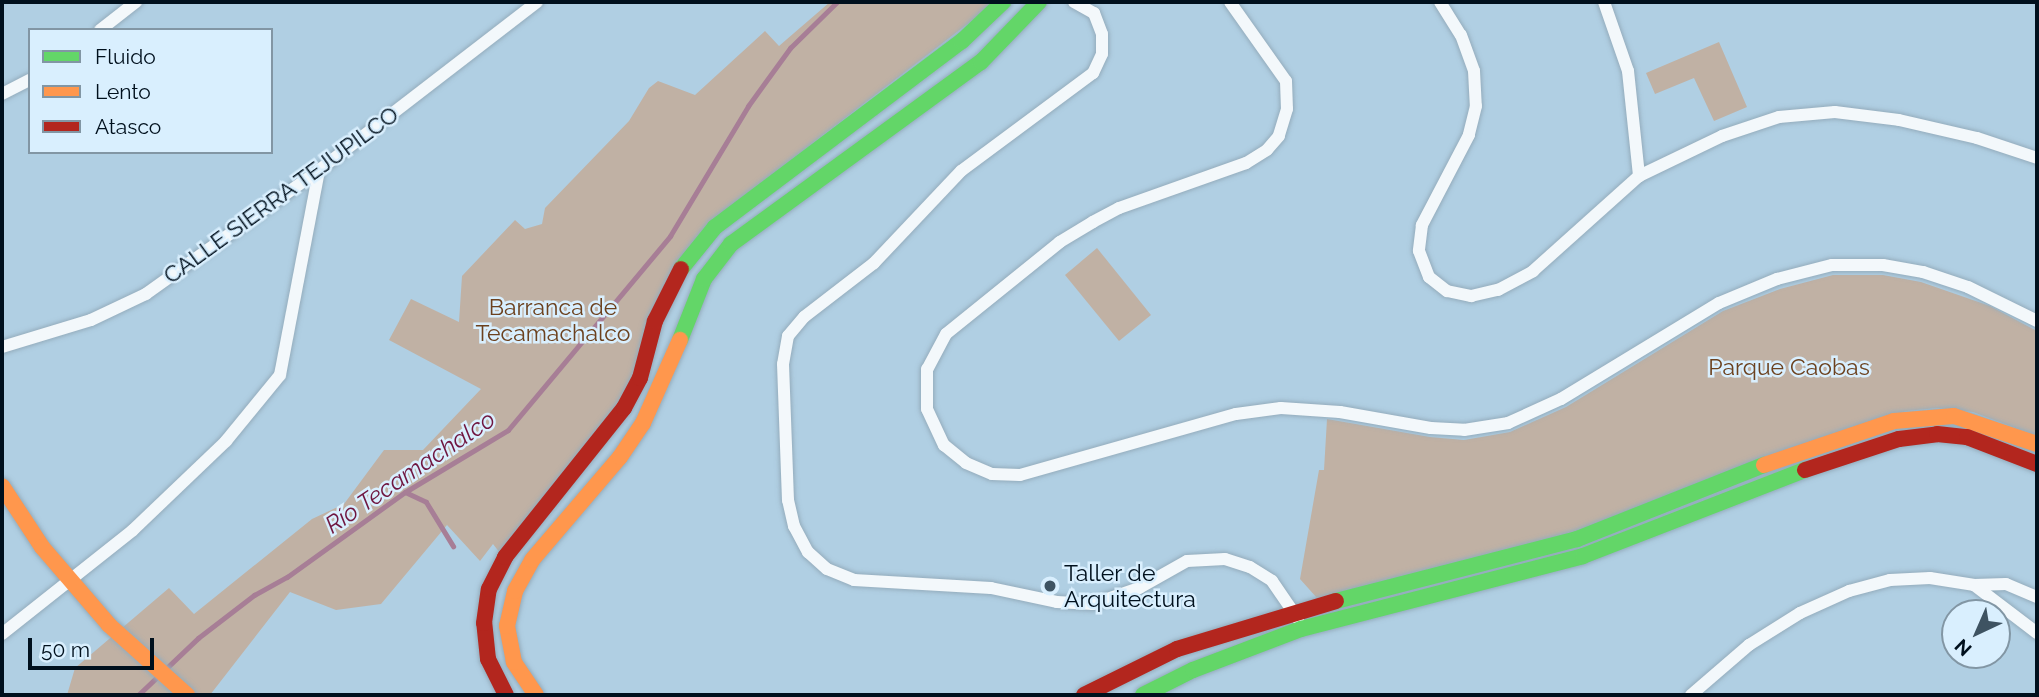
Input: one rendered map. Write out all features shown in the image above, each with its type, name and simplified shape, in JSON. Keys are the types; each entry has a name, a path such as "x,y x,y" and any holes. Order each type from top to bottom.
{"street":[{"path":"103,28 136,2"},
{"name":"CALLE SIERRA TEJUPILCO","path":"2,346 91,320 146,294 319,170 537,2"},
{"path":"506,695 488,659 484,623 489,589 505,557 624,408 640,378 655,321 683,265 715,227 962,41 1003,2"},
{"path":"536,695 514,662 507,626 515,590 532,560 620,457 643,423 658,397 681,330 704,279 731,244 981,62 1040,2"},
{"path":"1074,2 1094,13 1102,34 1102,54 1093,73 961,171 874,263 803,317 788,336 783,363 788,500 794,526 808,552 827,569 854,580 953,584 1057,602 1093,604 1139,588 1187,561 1213,558 1238,562 1261,573 1295,611 1301,629"},
{"path":"1230,2 1286,81 1287,109 1279,136 1267,150 1246,163 1119,208 1093,222 1060,242 946,334 927,369 927,409 936,434 966,463 992,474 1020,475 1236,414 1281,408 1320,409 1431,428 1464,430 1508,422 1561,399 1719,303 1777,279 1832,265 1883,265 1923,272 1981,293 2037,320"},
{"path":"1440,2 1461,35 1469,59 1476,106 1469,135 1422,225 1419,251 1429,277 1447,291 1471,296 1498,290 1532,271 1639,176 1723,136 1808,112 1899,120 1978,138 2037,158"},
{"path":"1604,2 1628,71 1639,176"},
{"path":"2,94 28,81"},
{"path":"2,634 73,581 226,440 280,375 319,170"},
{"path":"655,321 681,330"},
{"path":"1084,695 1177,649 1295,611 1556,546 1760,466 1922,416 1971,419 2037,444"},
{"path":"1143,695 1193,670 1301,629 1561,563 1767,483 1911,436 1967,437 2037,464"},
{"path":"2,486 42,547 109,625 187,695"},
{"path":"1704,490 1711,507"},
{"path":"1690,695 1748,645 1849,591 1890,580 1930,578 1974,584 2006,584 2037,597"},
{"path":"1974,584 2037,633"}],"green space":[{"name":"Barranca de Tecamachalco","path":"830,2 996,2 710,222 619,405 500,553 493,544 480,561 447,525 381,604 336,610 290,592 210,695 67,695 75,668 169,588 194,614 312,519 344,504 384,450 423,450 481,389 389,340 411,299 459,322 462,276 515,220 525,229 542,224 545,208 629,121 649,88 658,81 695,95 765,31 779,46"},
{"path":"1719,42 1747,107 1714,121 1694,78 1655,94 1646,73"},
{"path":"1097,248 1151,315 1119,341 1065,275"},
{"name":"Parque Caobas","path":"1833,275 1883,275 1921,282 1990,306 2037,331 2037,436 1973,412 1937,408 1906,411 1575,532 1317,598 1300,579 1319,470 1324,470 1327,419 1430,437 1464,440 1510,432 1566,407 1723,311 1780,289"}],"waterway":[{"name":"Río Tecamachalco","path":"138,695 198,638 254,595 287,577 405,492 508,430 670,236 748,106 790,48 837,2"},
{"path":"405,492 426,502 453,546"}],"traffic: fast":[{"path":"681,269 715,227 962,41 1003,2"},
{"path":"680,340 704,279 731,244 981,62 1039,2"},
{"path":"1336,601 1577,539 1764,465"},
{"path":"1143,695 1193,670 1301,629 1583,556 1805,470"}],"traffic: slow":[{"path":"536,695 514,662 507,626 515,591 532,560 620,457 643,423 680,340"},
{"path":"1764,465 1894,421 1954,416 2037,444"},
{"path":"2,486 42,547 109,625 187,695"}],"traffic: jam":[{"path":"506,695 488,659 484,623 489,589 505,557 624,408 640,378 655,321 681,269"},
{"path":"1805,470 1899,439 1937,434 1967,437 2037,464"},
{"path":"1084,695 1177,649 1336,601"}],"place":[{"name":"Taller de Arquitectura","path":"1050,586"}]}
